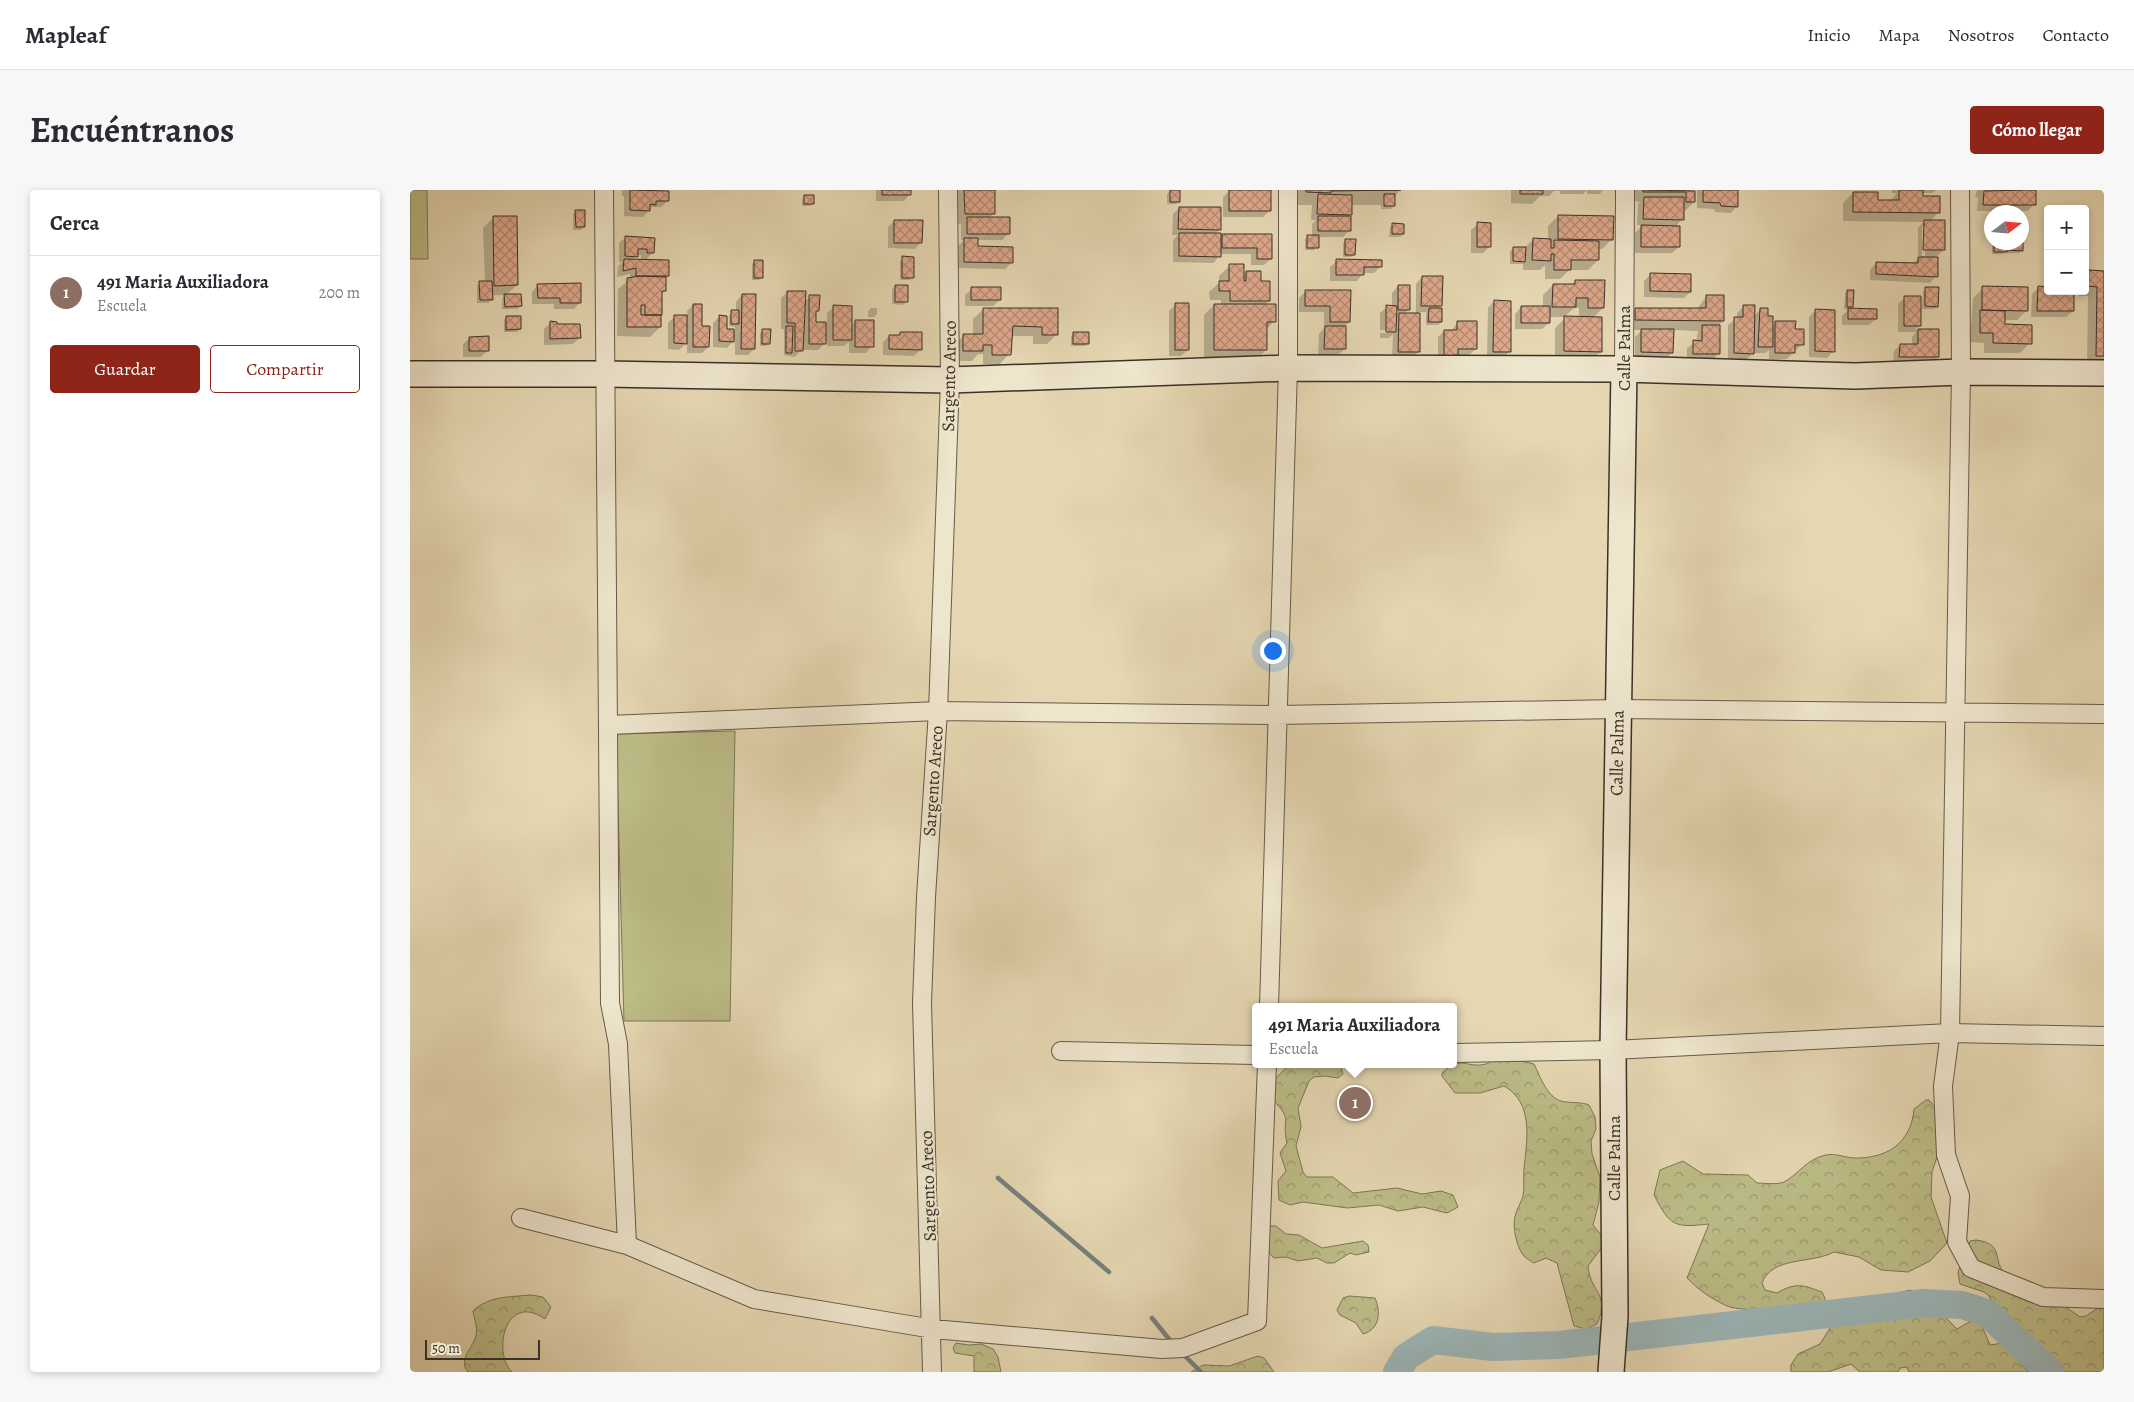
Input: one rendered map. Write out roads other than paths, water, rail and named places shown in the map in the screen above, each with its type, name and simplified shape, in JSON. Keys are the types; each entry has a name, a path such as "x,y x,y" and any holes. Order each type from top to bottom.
{"street":[{"path":"604,190 610,1004 618,1044 627,1245"},
{"name":"Sargento Areco","path":"932,1372 933,1329 922,1003 926,897 938,712 950,380 948,190"},
{"path":"1268,1003 1288,368 1288,190"},
{"name":"Calle Palma","path":"1612,1365 1615,1316 1613,1050 1617,709 1620,684 1625,190"},
{"path":"1960,190 1961,372 1950,1033 1942,1086 1946,1155 1960,1196 1957,1242 1971,1268 2043,1297 2104,1299"},
{"path":"410,374 605,374 950,380 1288,368 1624,369 1855,376 1961,372 2104,374"},
{"path":"609,725 938,712 1278,715 1617,709 2104,714"},
{"path":"1457,1053 1613,1050 1950,1033 2104,1036"},
{"path":"1061,1051 1252,1055"},
{"path":"522,1218 627,1245 754,1300 933,1329 1162,1349 1183,1348 1257,1321 1267,1068"}],"waterway":[{"path":"998,1178 1109,1272"},
{"path":"1397,1372 1406,1357 1433,1340 1493,1347 1559,1345 1924,1303 1962,1305 1987,1313 2050,1372"},
{"path":"1152,1318 1173,1344"},
{"path":"1182,1353 1201,1372"}],"place":[{"name":"491 Maria Auxiliadora","path":"1355,1103"}]}
